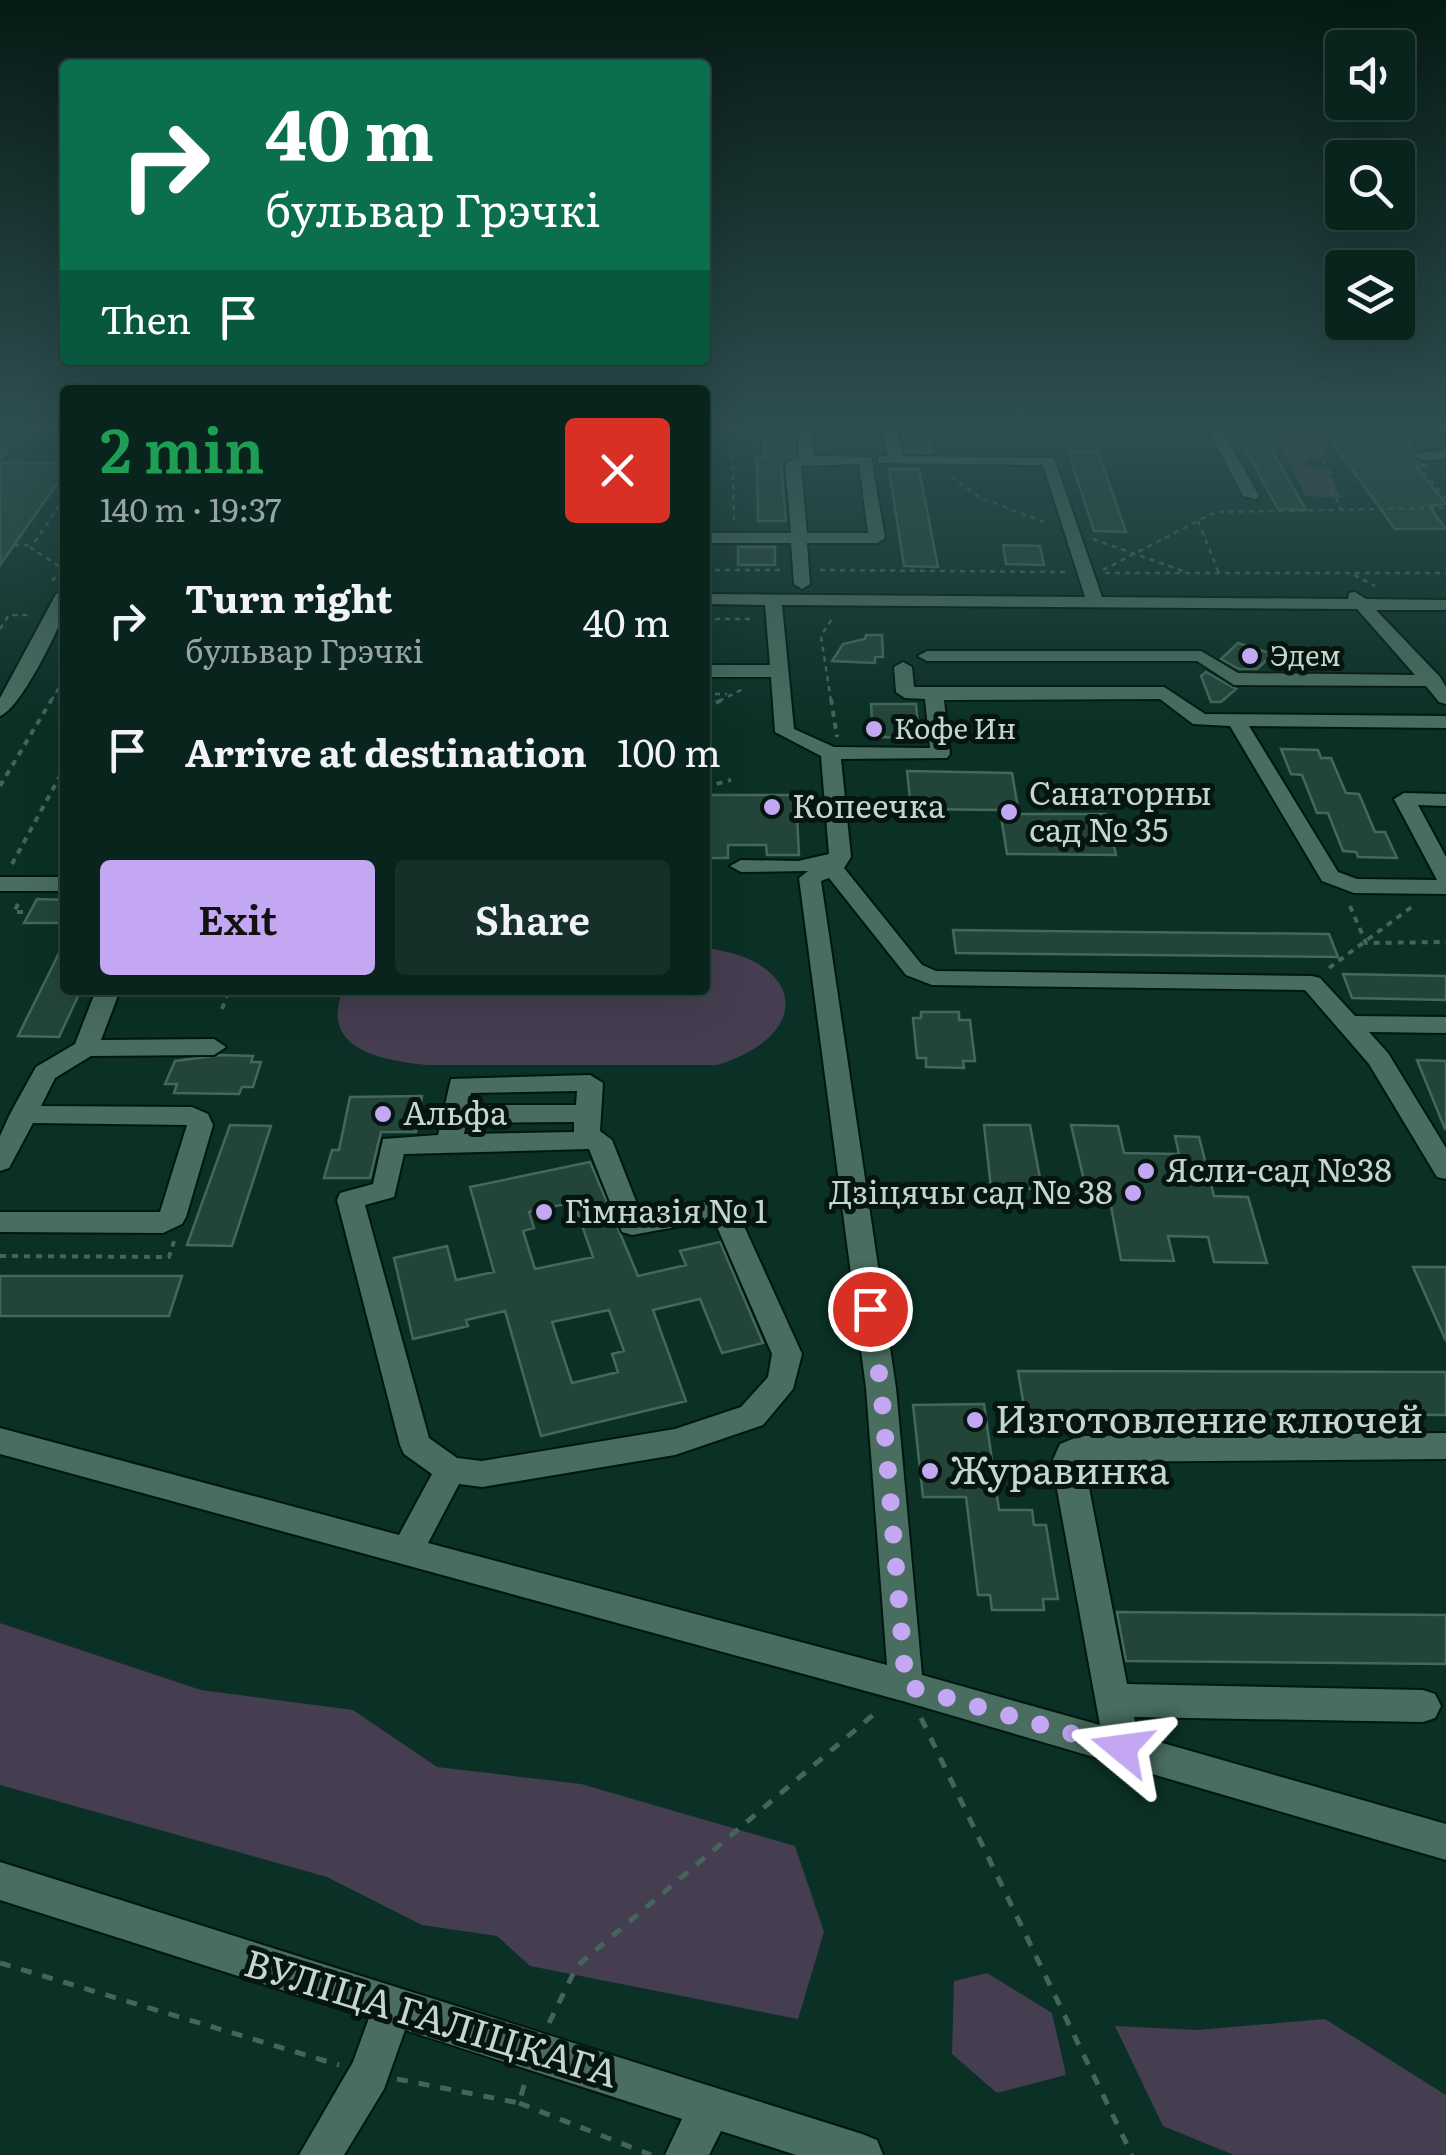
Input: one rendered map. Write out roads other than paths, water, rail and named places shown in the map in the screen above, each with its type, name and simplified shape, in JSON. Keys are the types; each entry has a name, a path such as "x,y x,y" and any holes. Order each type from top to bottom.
{"street":[{"path":"797,526 802,577"},
{"path":"710,538 877,538 875,526"},
{"path":"1070,526 1090,586"},
{"path":"710,584 802,577 1446,591"},
{"path":"710,599 1090,586"},
{"path":"1352,589 1446,604"},
{"path":"1352,589 1446,698"},
{"path":"774,599 785,732 836,753 940,754 934,694"},
{"path":"4,701 60,604"},
{"path":"926,656 1201,656 1234,679 1434,681"},
{"path":"902,667 905,692 1164,693 1200,720 1443,727"},
{"path":"710,671 780,671"},
{"path":"1236,720 1330,876 1340,882 1443,883 1404,799 1446,800"},
{"path":"836,753 837,863 914,970 932,978 1305,981 1318,988 1380,1059 1446,1170"},
{"path":"742,866 837,863"},
{"path":"837,863 810,878 881,1388 906,1686"},
{"path":"1,884 60,884"},
{"path":"86,1048 106,995"},
{"path":"1349,1024 1446,1024"},
{"path":"0,1162 45,1074 86,1048 214,1047"},
{"path":"526,1127 530,1084"},
{"path":"449,1144 460,1085 590,1084 587,1126 599,1140 632,1225 724,1209 788,1354 782,1381 752,1416 674,1442 482,1474 450,1470 415,1444 350,1200 386,1190 392,1145 449,1144 526,1127"},
{"path":"0,1222 164,1223 172,1217 200,1126 192,1116 23,1114"},
{"path":"455,1114 526,1127 587,1126"},
{"path":"0,1441 906,1686 1446,1842"},
{"path":"1122,1748 1068,1462 1070,1453 1080,1449 1446,1446"},
{"path":"407,1551 450,1470"},
{"path":"1113,1700 1423,1706"},
{"name":"ВУЛІЦА ГАЛІЦКАГА","path":"0,1882 862,2155"},
{"path":"320,2155 369,2074 393,2008"},
{"path":"686,2155 712,2105"}],"place":[{"name":"Эдем","path":"1250,656"},
{"name":"Кофе Ин","path":"874,729"},
{"name":"Копеечка","path":"772,807"},
{"name":"Санаторны сад № 35","path":"1009,812"},
{"name":"Альфа","path":"383,1114"},
{"name":"Ясли-сад №38","path":"1146,1171"},
{"name":"Дзіцячы сад № 38","path":"1133,1193"},
{"name":"Гімназія № 1","path":"544,1212"},
{"name":"Изготовление ключей","path":"975,1420"},
{"name":"Журавинка","path":"930,1471"}]}
